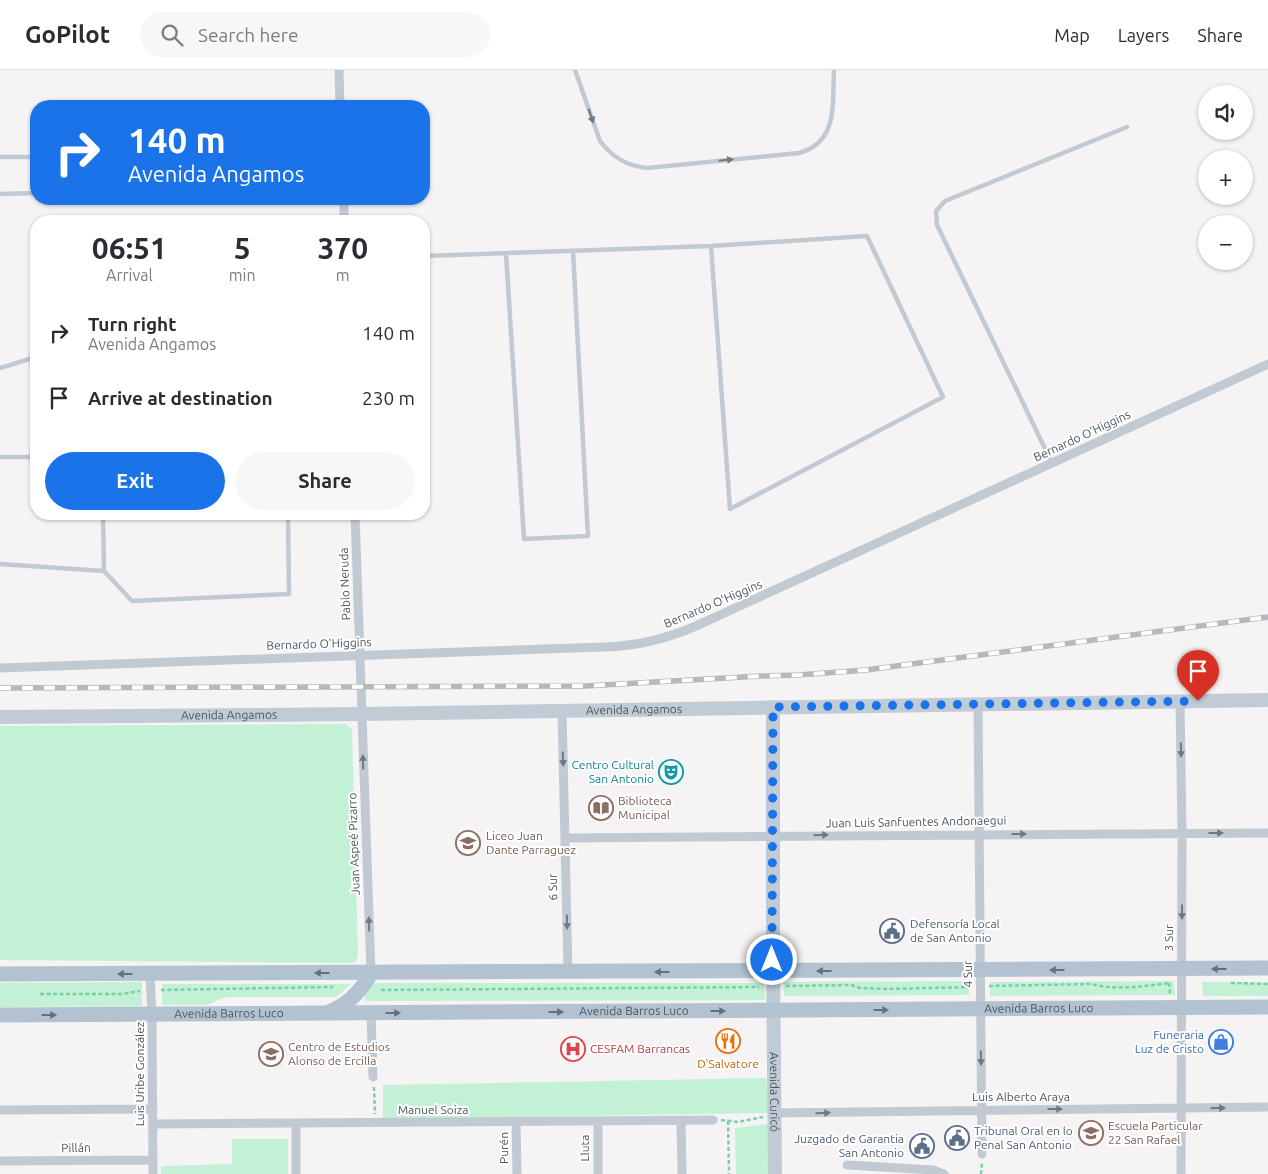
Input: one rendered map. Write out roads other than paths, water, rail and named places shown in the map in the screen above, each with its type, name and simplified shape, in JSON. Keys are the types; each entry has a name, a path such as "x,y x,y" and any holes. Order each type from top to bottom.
{"main road":[{"path":"0,974 980,970 1182,975 1268,968"},
{"path":"325,1014 350,1000 375,973"},
{"name":"Avenida Barros Luco","path":"0,1015 1268,1007"}],"street":[{"path":"339,70 340,100"},
{"name":"Bernardo O'Higgins","path":"0,668 624,646 660,640 696,626 1268,364"},
{"name":"Pablo Neruda","path":"355,520 362,714"},
{"name":"Avenida Angamos","path":"0,717 362,714 1268,700"},
{"name":"3 Sur","path":"1180,701 1182,833 1181,1174"},
{"name":"4 Sur","path":"978,704 982,1154"},
{"name":"Avenida Curicó","path":"773,707 775,1174"},
{"name":"6 Sur","path":"562,711 568,972"},
{"name":"Juan Aspeé Pizarro","path":"362,714 375,973"},
{"name":"Juan Luis Sanfuentes Andonaegui","path":"565,838 1268,833"},
{"name":"Luis Uribe González","path":"150,974 153,1174"},
{"path":"373,1077 378,1013"},
{"name":"Luis Alberto Araya","path":"774,1114 1268,1107"},
{"path":"0,1110 153,1109"},
{"path":"681,1120 682,1174"},
{"name":"Manuel Soiza","path":"153,1124 713,1120"},
{"name":"Purén","path":"516,1121 517,1174"},
{"name":"Lluta","path":"598,1121 598,1174"},
{"path":"296,1123 296,1174"},
{"name":"Pillán","path":"0,1161 153,1160"},
{"path":"847,1166 933,1170 944,1174"}],"lane":[{"path":"575,70 600,141 606,149 622,161 630,165 647,168 799,153 813,148 824,137 830,123 834,70"},
{"path":"1052,463 937,224 936,211 945,201 1127,127"},
{"path":"0,157 30,157"},
{"path":"0,194 30,193"},
{"path":"430,256 711,246 867,236 943,397 730,509 711,246"},
{"path":"506,253 524,540 588,536 574,251"},
{"path":"0,368 30,360"},
{"path":"0,457 30,457"},
{"path":"103,520 104,571"},
{"path":"0,564 104,571 132,600 289,594 288,520"}],"railway":[{"path":"0,688 585,686 798,675 866,670 1268,617"}],"place":[{"name":"Centro Cultural San Antonio","path":"671,772"},
{"name":"Biblioteca Municipal","path":"601,808"},
{"name":"Liceo Juan Dante Parraguez","path":"468,843"},
{"name":"Defensoría Local de San Antonio","path":"892,931"},
{"name":"D'Salvatore","path":"728,1041"},
{"name":"Funeraria Luz de Cristo","path":"1221,1042"},
{"name":"CESFAM Barrancas","path":"573,1049"},
{"name":"Centro de Estudios Alonso de Ercilla","path":"271,1054"},
{"name":"Escuela Particular 22 San Rafael","path":"1091,1133"},
{"name":"Tribunal Oral en lo Penal San Antonio","path":"957,1138"},
{"name":"Juzgado de Garantia San Antonio","path":"922,1146"}]}
